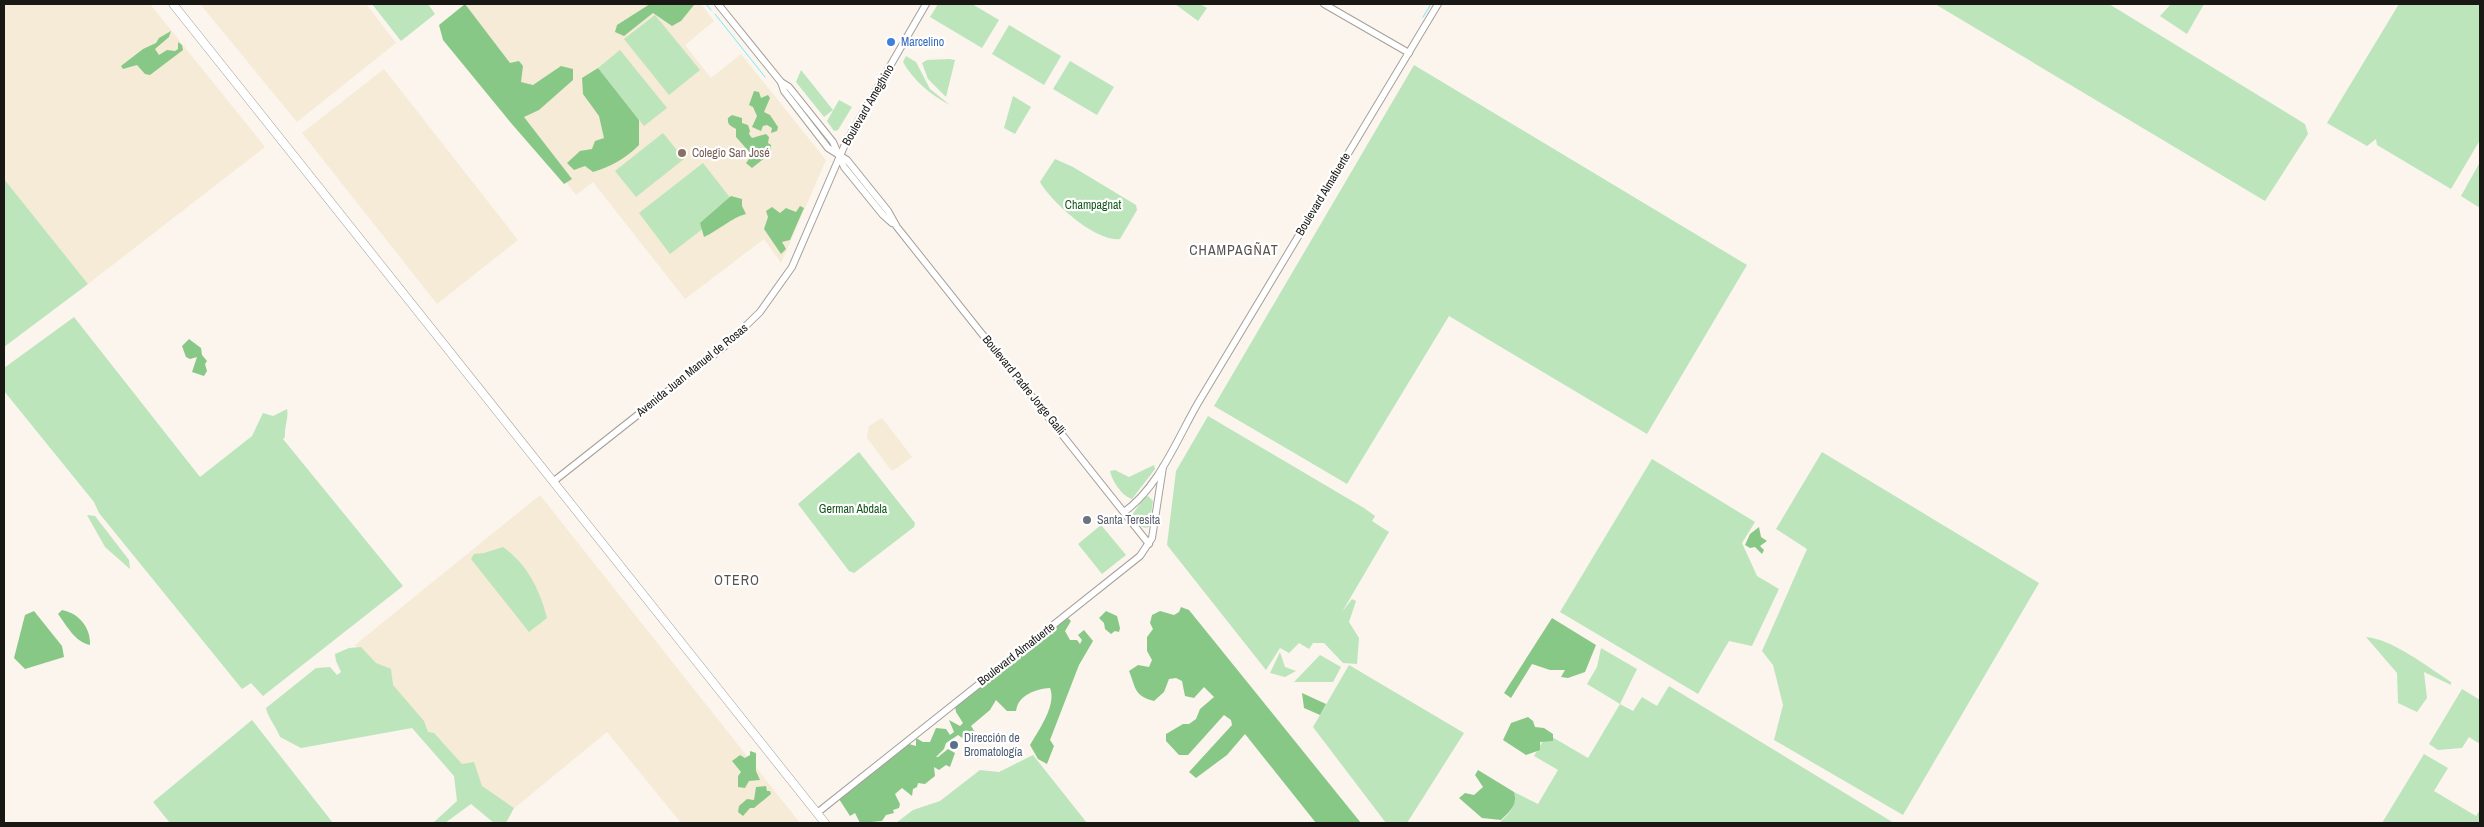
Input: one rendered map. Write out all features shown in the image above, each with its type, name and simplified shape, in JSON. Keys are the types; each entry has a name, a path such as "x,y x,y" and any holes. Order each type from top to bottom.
{"main road":[{"path":"173,4 825,823"},
{"name":"Boulevard Padre Jorge Galli","path":"718,4 781,82 794,94 833,142 839,155 847,160 888,211 897,227 1149,544"},
{"name":"Boulevard Ameghino","path":"839,155 926,4"},
{"path":"1324,4 1409,54"},
{"name":"Boulevard Almafuerte","path":"1124,512 1141,497 1164,464 1438,4"},
{"name":"Avenida Juan Manuel de Rosas","path":"554,481 725,346 760,312 792,267 839,155"},
{"name":"Boulevard Almafuerte","path":"817,813 1140,556 1149,544 1153,532 1164,464"}],"shaded area":[{"path":"4,4 150,4 265,147 88,284 4,179"},
{"path":"200,4 366,4 396,43 297,122"},
{"name":"Colegio San José","path":"470,4 701,4 714,21 685,45 711,78 741,54 826,160 781,263 764,239 685,299 593,182 576,195 442,26"},
{"path":"384,69 518,240 437,304 302,133"},
{"path":"882,418 912,457 894,470 891,470 867,438 869,426"},
{"path":"540,495 800,823 681,823 607,732 501,819 355,645"}],"green space":[{"path":"372,4 428,4 435,14 401,41"},
{"path":"465,4 510,63 519,61 523,66 521,82 533,85 561,66 573,69 573,80 539,110 524,117 572,179 564,184 443,40 439,25"},
{"path":"650,4 694,5 681,21 672,26 653,13 624,36 615,32 617,25"},
{"path":"938,4 972,4 999,20 982,48 930,17"},
{"path":"1175,4 1200,4 1207,8 1198,21"},
{"path":"1935,4 2109,4 2305,124 2308,134 2265,201"},
{"path":"2171,4 2204,4 2187,34 2160,16"},
{"path":"2399,4 2480,4 2480,140 2451,189 2377,145 2376,139 2367,146 2327,123"},
{"path":"655,15 700,70 669,95 624,39"},
{"path":"1009,25 1061,56 1044,85 992,54"},
{"path":"171,31 169,37 155,49 159,55 167,50 175,51 178,49 178,42 182,45 183,50 150,75 145,74 137,65 123,69 121,66"},
{"path":"620,50 667,108 644,126 598,68"},
{"path":"906,56 916,62 930,89 950,105 936,97 912,75 903,62"},
{"path":"927,60 955,60 946,97 928,79 922,63"},
{"path":"1070,61 1114,87 1097,115 1053,89"},
{"path":"1414,65 1747,265 1647,434 1449,316 1347,484 1214,406"},
{"path":"598,68 639,120 639,145 623,158 600,170 593,172 585,166 574,170 567,163 580,151 592,149 595,141 604,138 599,116 583,94 582,78"},
{"path":"801,70 833,110 824,117 796,82"},
{"path":"754,91 759,92 761,98 768,95 770,98 764,112 770,115 778,127 777,131 771,133 772,128 767,125 763,126 761,131 752,127 757,116 753,107 749,105"},
{"path":"1013,96 1031,107 1015,134 1004,128"},
{"path":"839,100 852,107 838,130 834,131 827,121"},
{"path":"732,115 742,118 742,123 748,125 749,134 752,138 766,134 769,137 768,143 771,145 771,153 752,168 746,163 752,155 736,137 736,129 728,122 728,118"},
{"path":"663,133 684,159 636,197 615,171"},
{"name":"Champagnat","path":"1055,159 1073,167 1136,205 1137,210 1120,239 1110,239 1087,228 1054,200 1040,182"},
{"path":"2480,162 2480,208 2461,196"},
{"path":"703,163 735,204 670,254 639,213"},
{"path":"4,179 88,284 4,347"},
{"path":"731,196 742,199 742,206 746,214 735,218 704,237 700,223"},
{"path":"800,206 804,208 790,240 782,242 786,249 781,254 764,229 768,217 766,211 772,207 780,213 786,208 796,212"},
{"path":"74,317 200,477 252,436 263,413 273,416 287,409 285,437 283,439 403,586 263,696 251,683 242,689 99,513 94,502 4,391 4,368"},
{"path":"189,339 201,348 202,355 207,361 205,364 207,371 204,376 192,372 197,357 190,359 186,357 182,346"},
{"path":"1208,416 1364,508 1375,516 1372,521 1389,532 1342,612 1352,599 1356,601 1349,622 1359,638 1357,664 1343,663 1324,643 1313,643 1309,649 1299,643 1289,653 1280,648 1266,670 1167,545 1176,471"},
{"name":"German Abdala","path":"859,452 915,523 914,527 854,573 849,571 798,504"},
{"path":"1822,452 2039,583 1903,815 1774,740 1783,705 1773,665 1762,651 1807,549 1776,529"},
{"path":"1652,459 1755,522 1742,543 1757,576 1779,589 1752,646 1729,641 1698,694 1560,612"},
{"path":"1154,465 1155,469 1132,499 1118,488 1110,471 1115,470 1129,477"},
{"path":"1148,496 1153,501 1149,527 1146,528 1137,523 1132,515 1144,498"},
{"path":"87,515 95,516 129,560 130,569 105,547"},
{"path":"1101,525 1126,555 1102,574 1078,544"},
{"path":"1759,527 1761,537 1767,541 1760,546 1764,550 1762,554 1755,547 1750,548 1745,545 1750,534"},
{"path":"503,547 526,570 541,597 547,618 529,632 471,559 474,554"},
{"path":"1181,607 1189,610 1361,823 1316,823 1245,734 1227,755 1196,778 1189,772 1232,725 1231,720 1224,715 1188,755 1179,755 1166,741 1166,734 1196,719 1200,709 1214,697 1204,687 1194,698 1185,696 1182,681 1176,678 1169,679 1164,692 1154,701 1147,699 1139,694 1129,671 1138,665 1149,667 1152,660 1147,651 1147,637 1153,629 1150,623 1152,615 1160,611 1174,615 1179,612"},
{"path":"62,610 74,614 83,622 90,639 90,645 80,641 72,633 58,614"},
{"path":"34,611 62,646 64,657 25,669 14,658 25,615"},
{"path":"1106,611 1117,616 1119,632 1115,631 1111,634 1105,629 1104,623 1099,618"},
{"path":"1067,617 1071,621 1065,631 1070,640 1077,640 1080,644 1082,640 1078,635 1084,630 1093,641 1079,665 1050,740 1054,746 1047,764 1038,759 1030,745 1049,710 1051,702 1050,688 1028,694 1017,705 1016,711 1007,711 996,700 990,710 971,726 975,732 972,740 967,741 958,735 946,743 944,749 936,757 948,749 955,753 950,767 946,765 939,770 934,767 935,776 925,784 918,783 917,787 913,789 912,796 902,788 895,794 900,804 899,808 893,810 894,813 886,815 882,821 860,823 855,813 850,816 839,799 841,796 909,744 916,746 916,738 923,742 930,742 936,728 946,729 950,735 954,732 949,720 960,726 963,723 956,712 955,706 995,678 1048,634 1053,634 1055,628"},
{"path":"1552,618 1596,645 1585,672 1568,678 1561,677 1565,670 1550,670 1532,664 1511,698 1504,693"},
{"path":"2366,637 2398,648 2451,682 2451,685 2424,672 2427,698 2417,712 2398,703 2397,673"},
{"path":"361,647 376,663 391,669 393,685 424,721 428,732 434,733 462,764 474,762 482,786 514,808 506,823 494,823 471,804 445,823 433,823 457,801 454,776 412,728 301,748 280,737 266,708 316,668 330,667 337,675 341,672 335,654 349,648"},
{"path":"1601,648 1637,669 1620,704 1587,684 1597,667"},
{"path":"1280,652 1285,667 1296,671 1285,677 1270,673"},
{"path":"1320,655 1341,667 1333,682 1294,682"},
{"path":"1349,665 1464,733 1407,823 1386,823 1313,727"},
{"path":"1669,686 1894,823 1499,823 1513,806 1515,801 1514,792 1538,804 1558,770 1534,756 1547,734 1588,758 1620,704 1633,711 1642,697 1657,706"},
{"path":"2462,689 2480,700 2480,744 2469,737 2462,748 2438,750 2429,744"},
{"path":"1302,693 1326,704 1320,715 1304,708"},
{"path":"1528,717 1533,721 1535,727 1544,728 1553,734 1553,741 1540,742 1540,750 1526,755 1503,740 1511,723"},
{"path":"252,720 333,823 170,823 153,802"},
{"path":"750,751 756,753 756,771 760,780 749,781 745,788 738,787 738,776 741,772 732,761 740,755 745,758 750,755"},
{"path":"2424,754 2448,768 2434,791 2476,816 2480,810 2480,823 2382,823"},
{"path":"1033,755 1087,823 896,823 913,810 940,801 980,770 999,772"},
{"path":"1478,770 1514,792 1514,804 1501,820 1482,818 1459,798 1465,793 1474,795 1483,787 1475,775"},
{"path":"766,786 767,791 770,791 771,794 754,808 750,808 743,816 738,812 739,806 747,799 754,800 756,787"}],"waterway":[{"path":"706,4 711,10"},
{"path":"1423,17 1431,4"},
{"path":"715,14 765,77"}],"place":[{"name":"Marcelino","path":"891,42"},
{"name":"Colegio San José","path":"682,153"},
{"name":"Santa Teresita","path":"1087,520"},
{"name":"Dirección de Bromatología","path":"954,745"}],"district":[{"name":"CHAMPAGÑAT","path":"1234,250"},
{"name":"OTERO","path":"737,580"}]}
